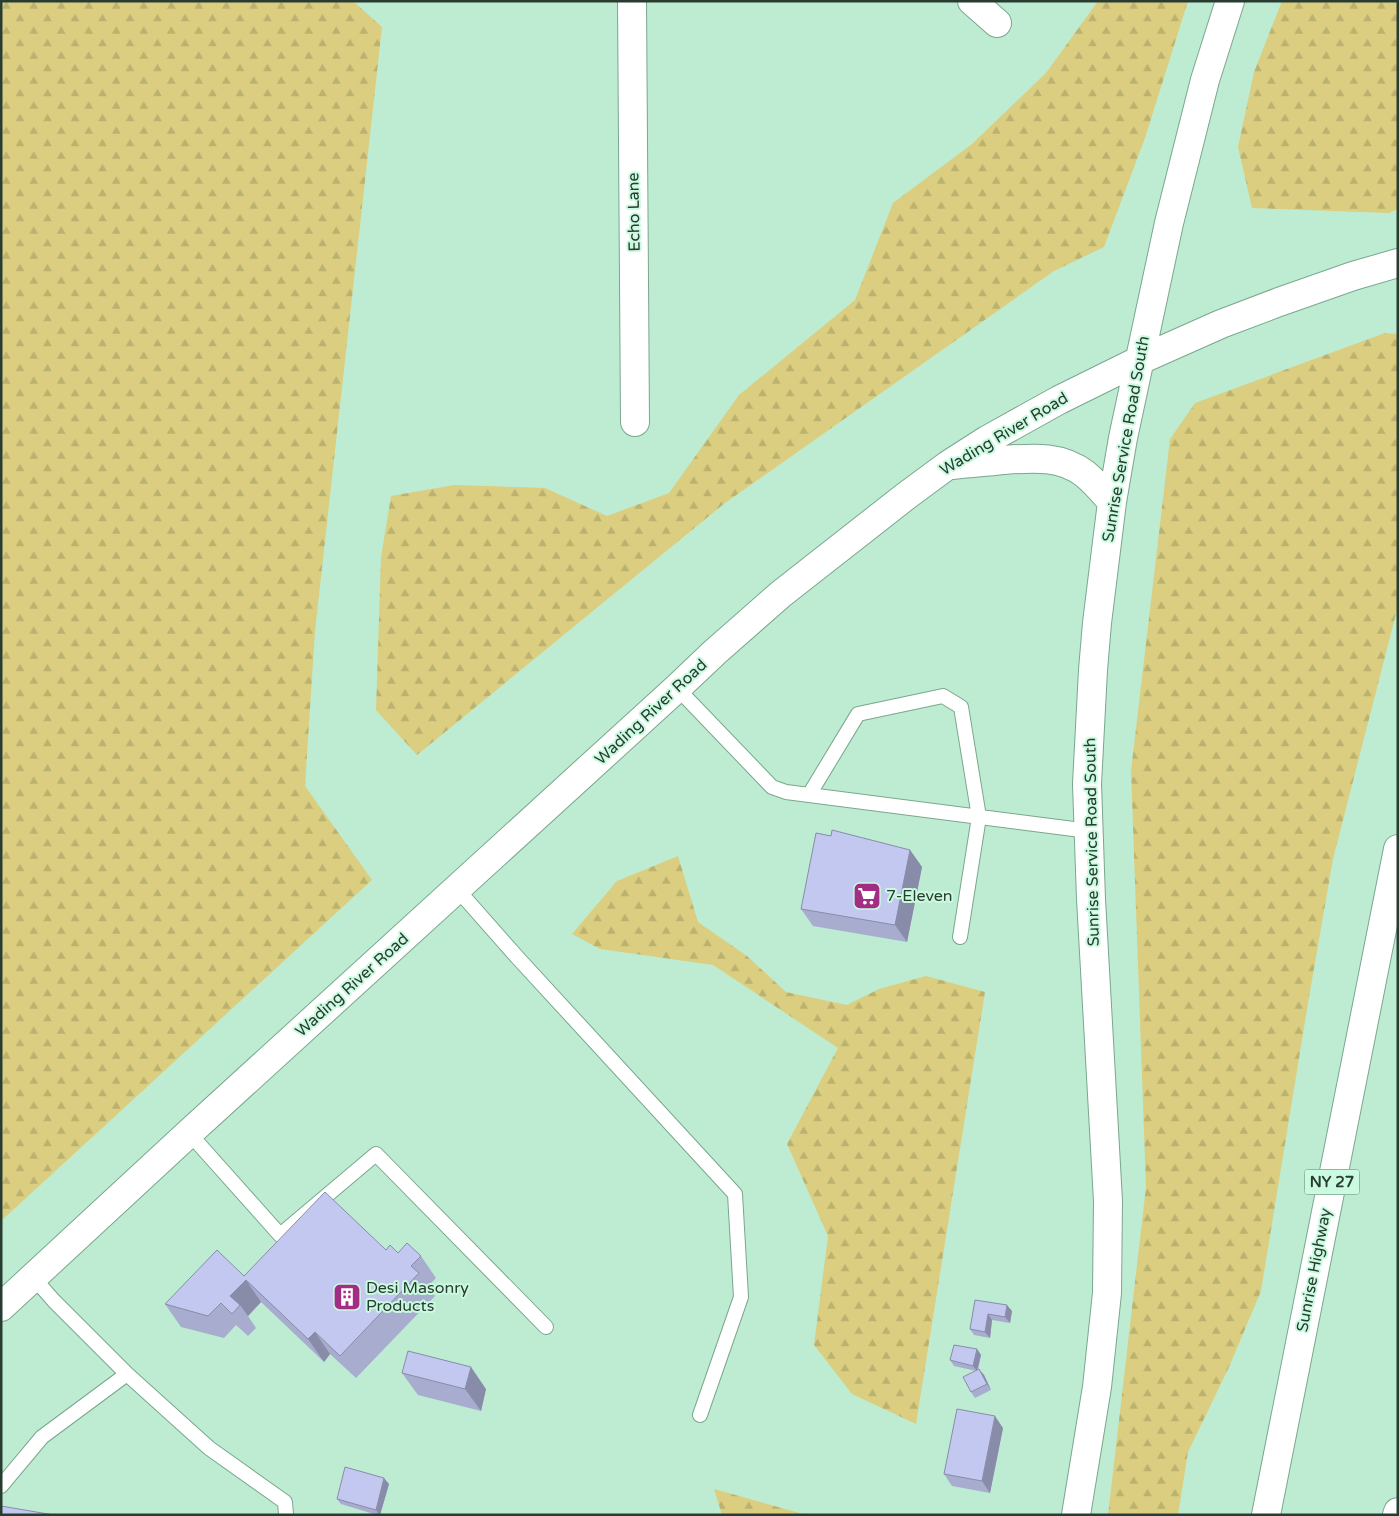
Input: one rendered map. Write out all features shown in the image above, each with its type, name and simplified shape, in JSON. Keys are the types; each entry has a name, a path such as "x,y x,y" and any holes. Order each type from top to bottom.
{"main road":[{"name":"Echo Lane","path":"632,1 636,422"},
{"path":"972,1 997,23"},
{"name":"Sunrise Service Road South","path":"1076,1515 1097,1387 1107,1293 1107,1182 1091,899 1087,784 1093,670 1112,502 1123,438 1169,223 1193,124 1230,1"},
{"name":"Wading River Road","path":"1,1307 715,652 774,600 866,526 948,465 987,440 1059,400 1140,360 1221,324 1353,276 1394,264"},
{"path":"948,465 1030,458 1046,458 1060,461 1073,466 1085,474 1112,502"},
{"name":"Sunrise Highway","path":"1266,1515 1398,850"}],"lane":[{"path":"677,688 772,787 786,792 1089,831"},
{"path":"809,795 858,714 943,696 961,707 979,817 960,937"},
{"path":"457,889 735,1194 741,1297 700,1414"},
{"path":"189,1133 280,1235 376,1154 546,1327"},
{"path":"33,1277 54,1302 127,1374 208,1448 285,1502 286,1515"},
{"path":"1,1486 42,1437 127,1374"}],"green space":[{"path":"1,1 353,1 382,27 315,631 305,786 372,880 1,1221"},
{"path":"1098,1 1188,1 1145,138 1104,247 1054,271 725,503 417,755 376,710 381,557 391,496 454,485 545,488 607,516 669,493 739,395 855,300 893,203 972,144 1046,73"},
{"path":"1282,1 1398,1 1398,209 1389,213 1252,208 1238,147 1254,72"},
{"path":"1385,333 1398,334 1398,606 1333,859 1261,1291 1229,1367 1188,1452 1178,1515 1108,1515 1146,1187 1131,771 1170,439 1195,403"},
{"path":"678,856 698,922 747,956 786,992 847,1005 879,989 926,976 985,992 916,1424 852,1394 814,1345 828,1236 787,1144 838,1048 713,965 600,949 572,934 617,881"},
{"path":"714,1489 807,1515 722,1515"}],"building":[{"name":"7-Eleven","path":"832,830 910,850 895,925 801,909 816,833 831,836"},
{"name":"Desi Masonry Products","path":"325,1192 386,1250 390,1245 398,1253 407,1243 421,1256 411,1266 419,1273 340,1356 315,1332 308,1339 246,1280 230,1296 240,1305 232,1314 221,1303 208,1316 165,1304 217,1250 244,1276"},
{"path":"975,1300 1007,1305 1005,1317 988,1314 985,1332 970,1329"},
{"path":"954,1345 977,1349 973,1366 950,1360"},
{"path":"408,1351 471,1367 465,1389 402,1373"},
{"path":"979,1369 987,1384 971,1392 963,1377"},
{"path":"957,1409 995,1416 982,1481 944,1474"},
{"path":"345,1467 384,1478 376,1510 337,1499"},
{"path":"1,1506 54,1515 1,1515"}],"place":[{"name":"7-Eleven","path":"867,896"},
{"name":"Desi Masonry Products","path":"347,1297"}]}
